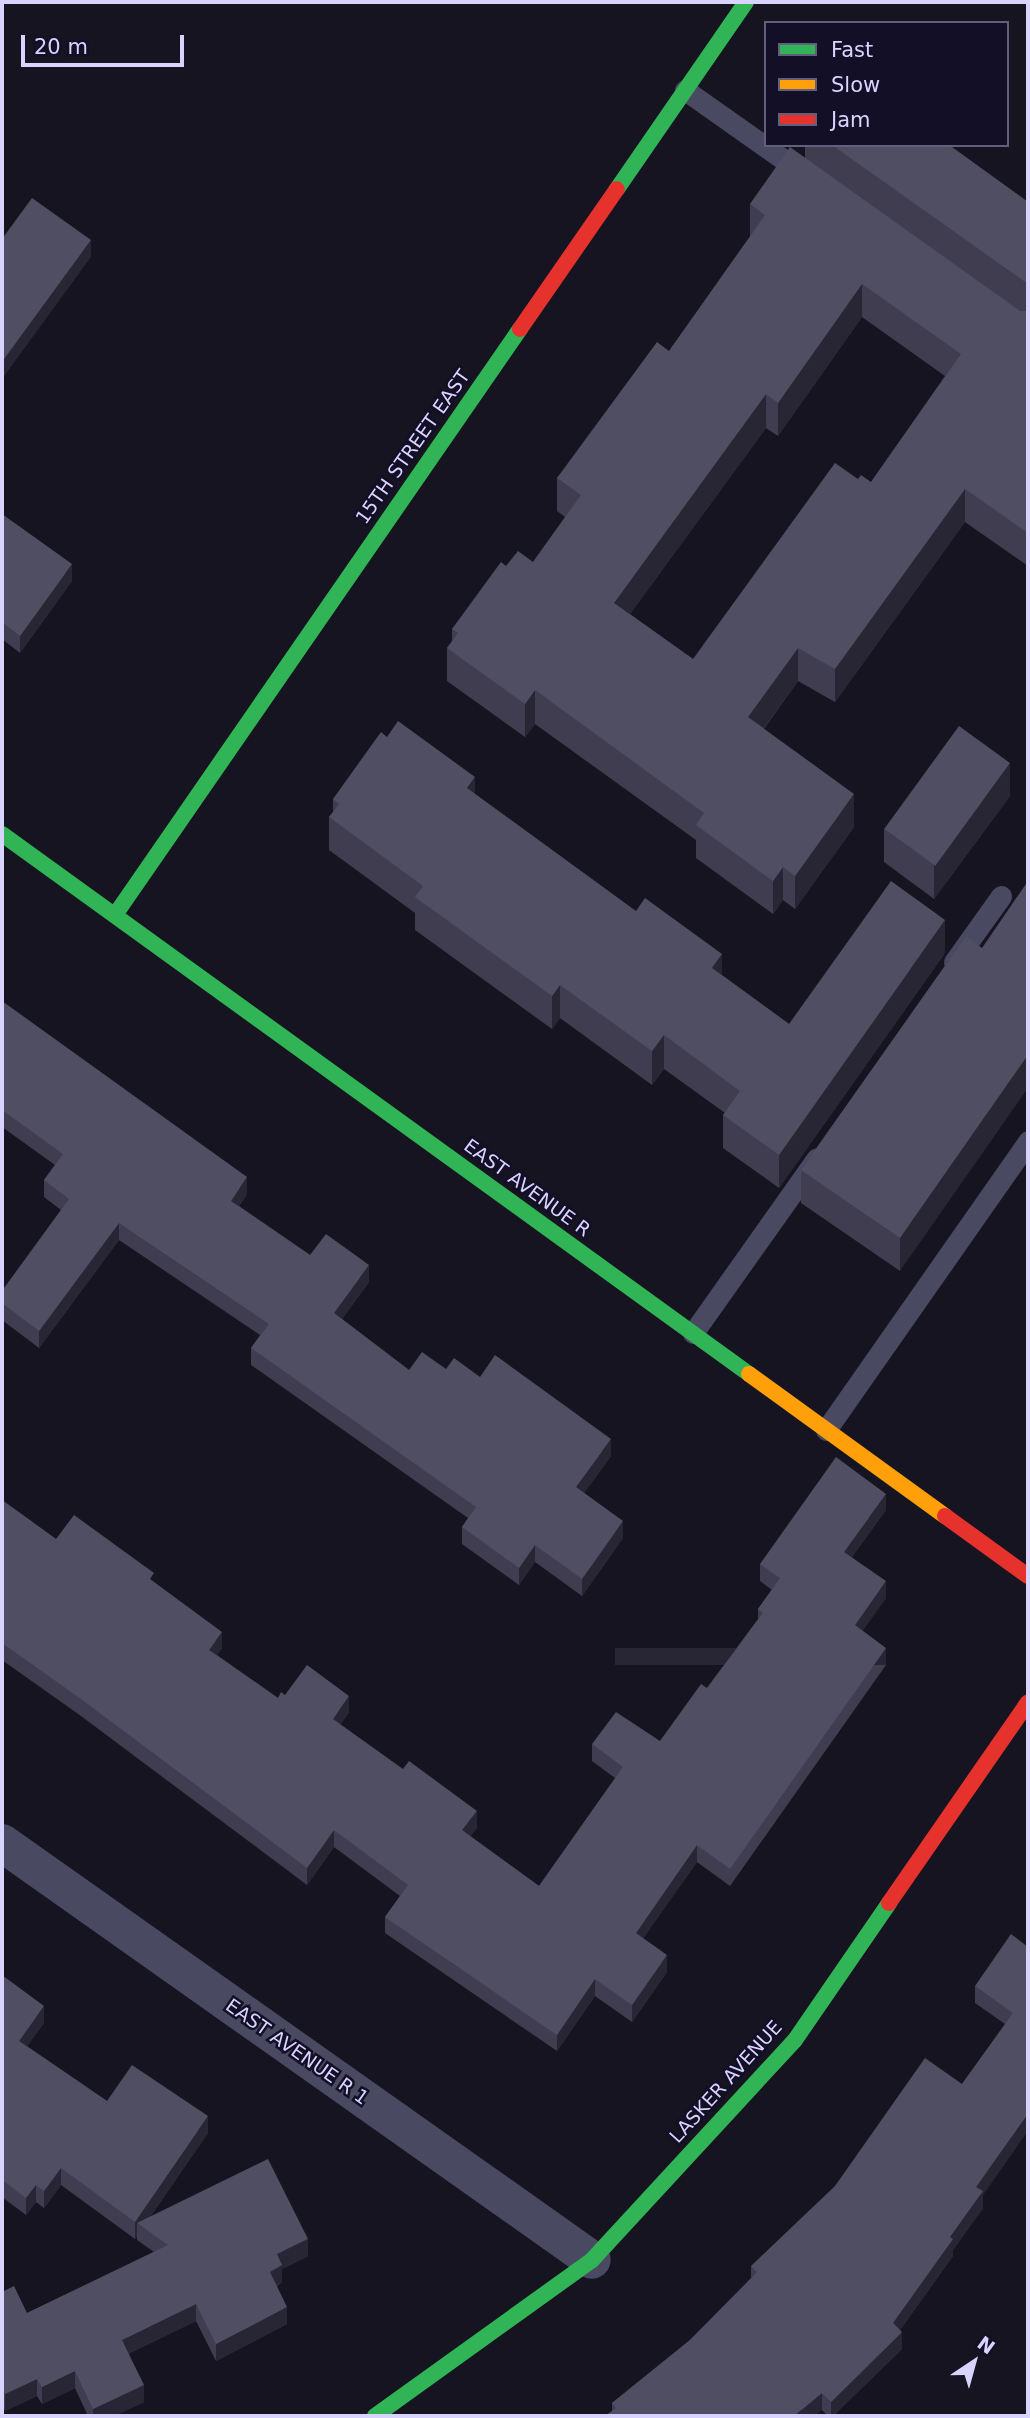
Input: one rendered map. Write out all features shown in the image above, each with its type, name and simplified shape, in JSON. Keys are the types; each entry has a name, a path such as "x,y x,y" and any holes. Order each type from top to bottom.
{"street":[{"name":"15TH STREET EAST","path":"115,915 746,2"},
{"name":"EAST AVENUE R","path":"2,834 1028,1576"},
{"name":"LASKER AVENUE","path":"375,2416 592,2260 794,2040 1028,1702"},
{"name":"EAST AVENUE R 1","path":"2,1843 592,2260"}],"lane":[{"path":"685,90 764,146"},
{"path":"766,147 821,186"},
{"path":"939,985 1001,896"},
{"path":"826,1430 1028,1141"},
{"path":"693,1333 829,1142"}],"building":[{"path":"790,147 1020,311 1028,311 1028,533 965,489 835,669 798,648 748,717 854,794 795,876 783,867 773,881 696,825 704,813 535,690 525,704 447,648 458,633 452,629 501,562 506,566 518,551 533,562 581,495 557,478 657,342 669,351 765,215 750,204","holes":["862,284 961,354 871,482 861,475 858,479 835,463 693,659 614,603 766,394 778,403"]},
{"path":"835,147 952,147 1028,202 1028,284"},
{"path":"32,198 91,240 2,362 2,239"},
{"path":"2,514 72,564 20,636 2,622"},
{"path":"398,721 475,777 467,788 636,911 645,898 722,954 712,968 789,1024 891,881 945,920 779,1155 723,1115 740,1091 664,1035 652,1051 560,985 552,996 415,897 423,886 329,817 339,804 333,799 381,732 387,737"},
{"path":"959,726 1010,763 935,866 884,829"},
{"path":"1028,881 1028,1055 900,1238 801,1170 966,936 982,948"},
{"path":"2,1001 247,1177 231,1201 310,1255 326,1234 369,1265 334,1313 409,1370 422,1352 446,1369 454,1358 480,1377 495,1355 611,1439 576,1487 623,1521 582,1579 535,1545 519,1568 462,1527 476,1507 251,1348 269,1324 119,1223 39,1331 2,1303 2,1291 69,1199 44,1180 63,1154 2,1110"},
{"path":"836,1457 886,1494 844,1552 886,1581 855,1625 886,1648 730,1869 697,1845 636,1933 667,1955 632,2005 595,1979 557,2035 385,1917 408,1885 334,1830 307,1868 2,1643 2,1500 56,1539 74,1515 154,1573 150,1579 222,1632 209,1650 278,1698 281,1692 285,1695 307,1665 349,1696 333,1719 403,1769 409,1761 477,1811 462,1830 539,1886 623,1767 592,1744 616,1712 660,1741 701,1684 707,1688 763,1613 758,1609 780,1578 760,1564"},
{"path":"1011,1934 1028,1947 1028,2114 976,2187 983,2191 950,2237 953,2239 893,2323 902,2332 831,2402 822,2393 794,2416 605,2416 616,2408 612,2403 690,2340 757,2272 751,2266 835,2186 925,2058 962,2084 1013,2013 975,1986"},
{"path":"2,1975 44,2006 19,2041 107,2101 132,2065 208,2116 135,2222 61,2168 44,2191 36,2185 26,2198 2,2180"},
{"path":"268,2159 308,2239 277,2254 282,2265 270,2272 287,2307 216,2344 196,2304 122,2340 144,2385 93,2409 75,2371 42,2387 37,2379 5,2394 2,2387 2,2292 14,2286 27,2313 168,2245 137,2223"}],"traffic: fast":[{"path":"617,189 746,2"},
{"path":"115,915 520,329"},
{"path":"2,834 749,1374"},
{"path":"375,2416 592,2260 795,2040 889,1903"}],"traffic: slow":[{"path":"749,1374 945,1516"}],"traffic: jam":[{"path":"520,329 617,189"},
{"path":"945,1516 1028,1576"},
{"path":"889,1903 1028,1702"}]}
